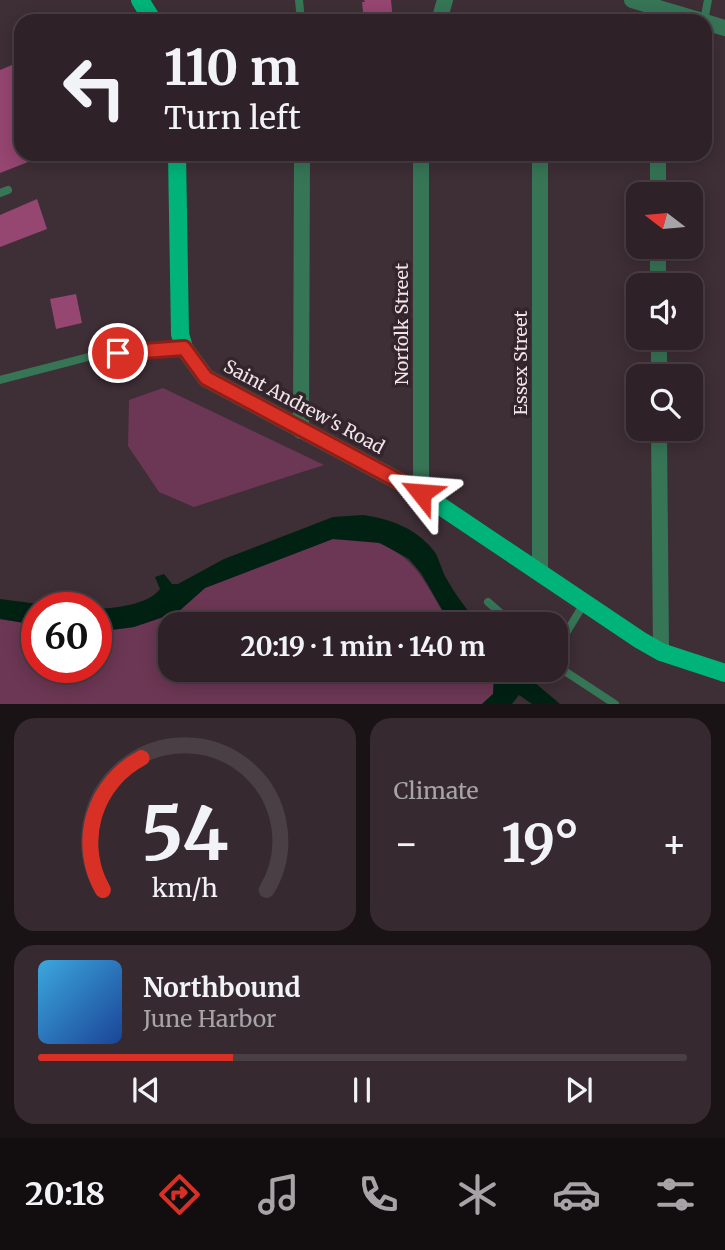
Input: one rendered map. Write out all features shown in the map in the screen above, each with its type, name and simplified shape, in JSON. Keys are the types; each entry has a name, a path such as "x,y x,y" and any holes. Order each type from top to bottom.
{"main road":[{"name":"Saint Andrew's Road","path":"177,161 180,334 184,348 206,378 421,493 661,652 725,673"}],"street":[{"path":"632,0 668,14"},
{"path":"301,431 302,161"},
{"name":"Norfolk Street","path":"421,161 421,493"},
{"name":"Essex Street","path":"540,161 540,571"},
{"path":"657,161 658,182"},
{"path":"659,441 661,652"}],"lane":[{"path":"0,380 96,355 184,348"},
{"path":"488,602 499,612"},
{"path":"568,630 585,602"},
{"path":"568,673 615,704"}],"shaded area":[{"path":"163,388 324,465 194,507 159,492 128,446 129,400"},
{"path":"363,515 383,519 419,536 436,554 452,589 470,612 444,612 421,573 409,559 380,543 333,539 205,588 178,612 158,612 158,619 134,627 112,630 112,608 131,605 155,594 160,589 155,577 164,574 172,584 178,584 224,559 333,517"},
{"path":"332,539 370,541 395,551 406,559 423,579 443,612 178,612 205,588"},
{"path":"0,599 21,602 21,622 0,619"},
{"path":"0,619 21,622 21,683 112,683 112,630 134,627 158,619 158,682 494,682 493,694 482,704 0,704"},
{"path":"494,682 534,682 560,704 532,704 519,695 512,704 482,704 493,694"}],"building":[{"path":"364,0 391,0 392,14 363,14 362,2 365,2"},
{"path":"12,65 14,70 14,161 31,161 0,173 0,70"},
{"path":"37,199 47,229 0,247 0,215"},
{"path":"76,294 82,323 56,329 50,299"}],"route":[{"path":"118,353 184,348 206,378 421,493"}]}
